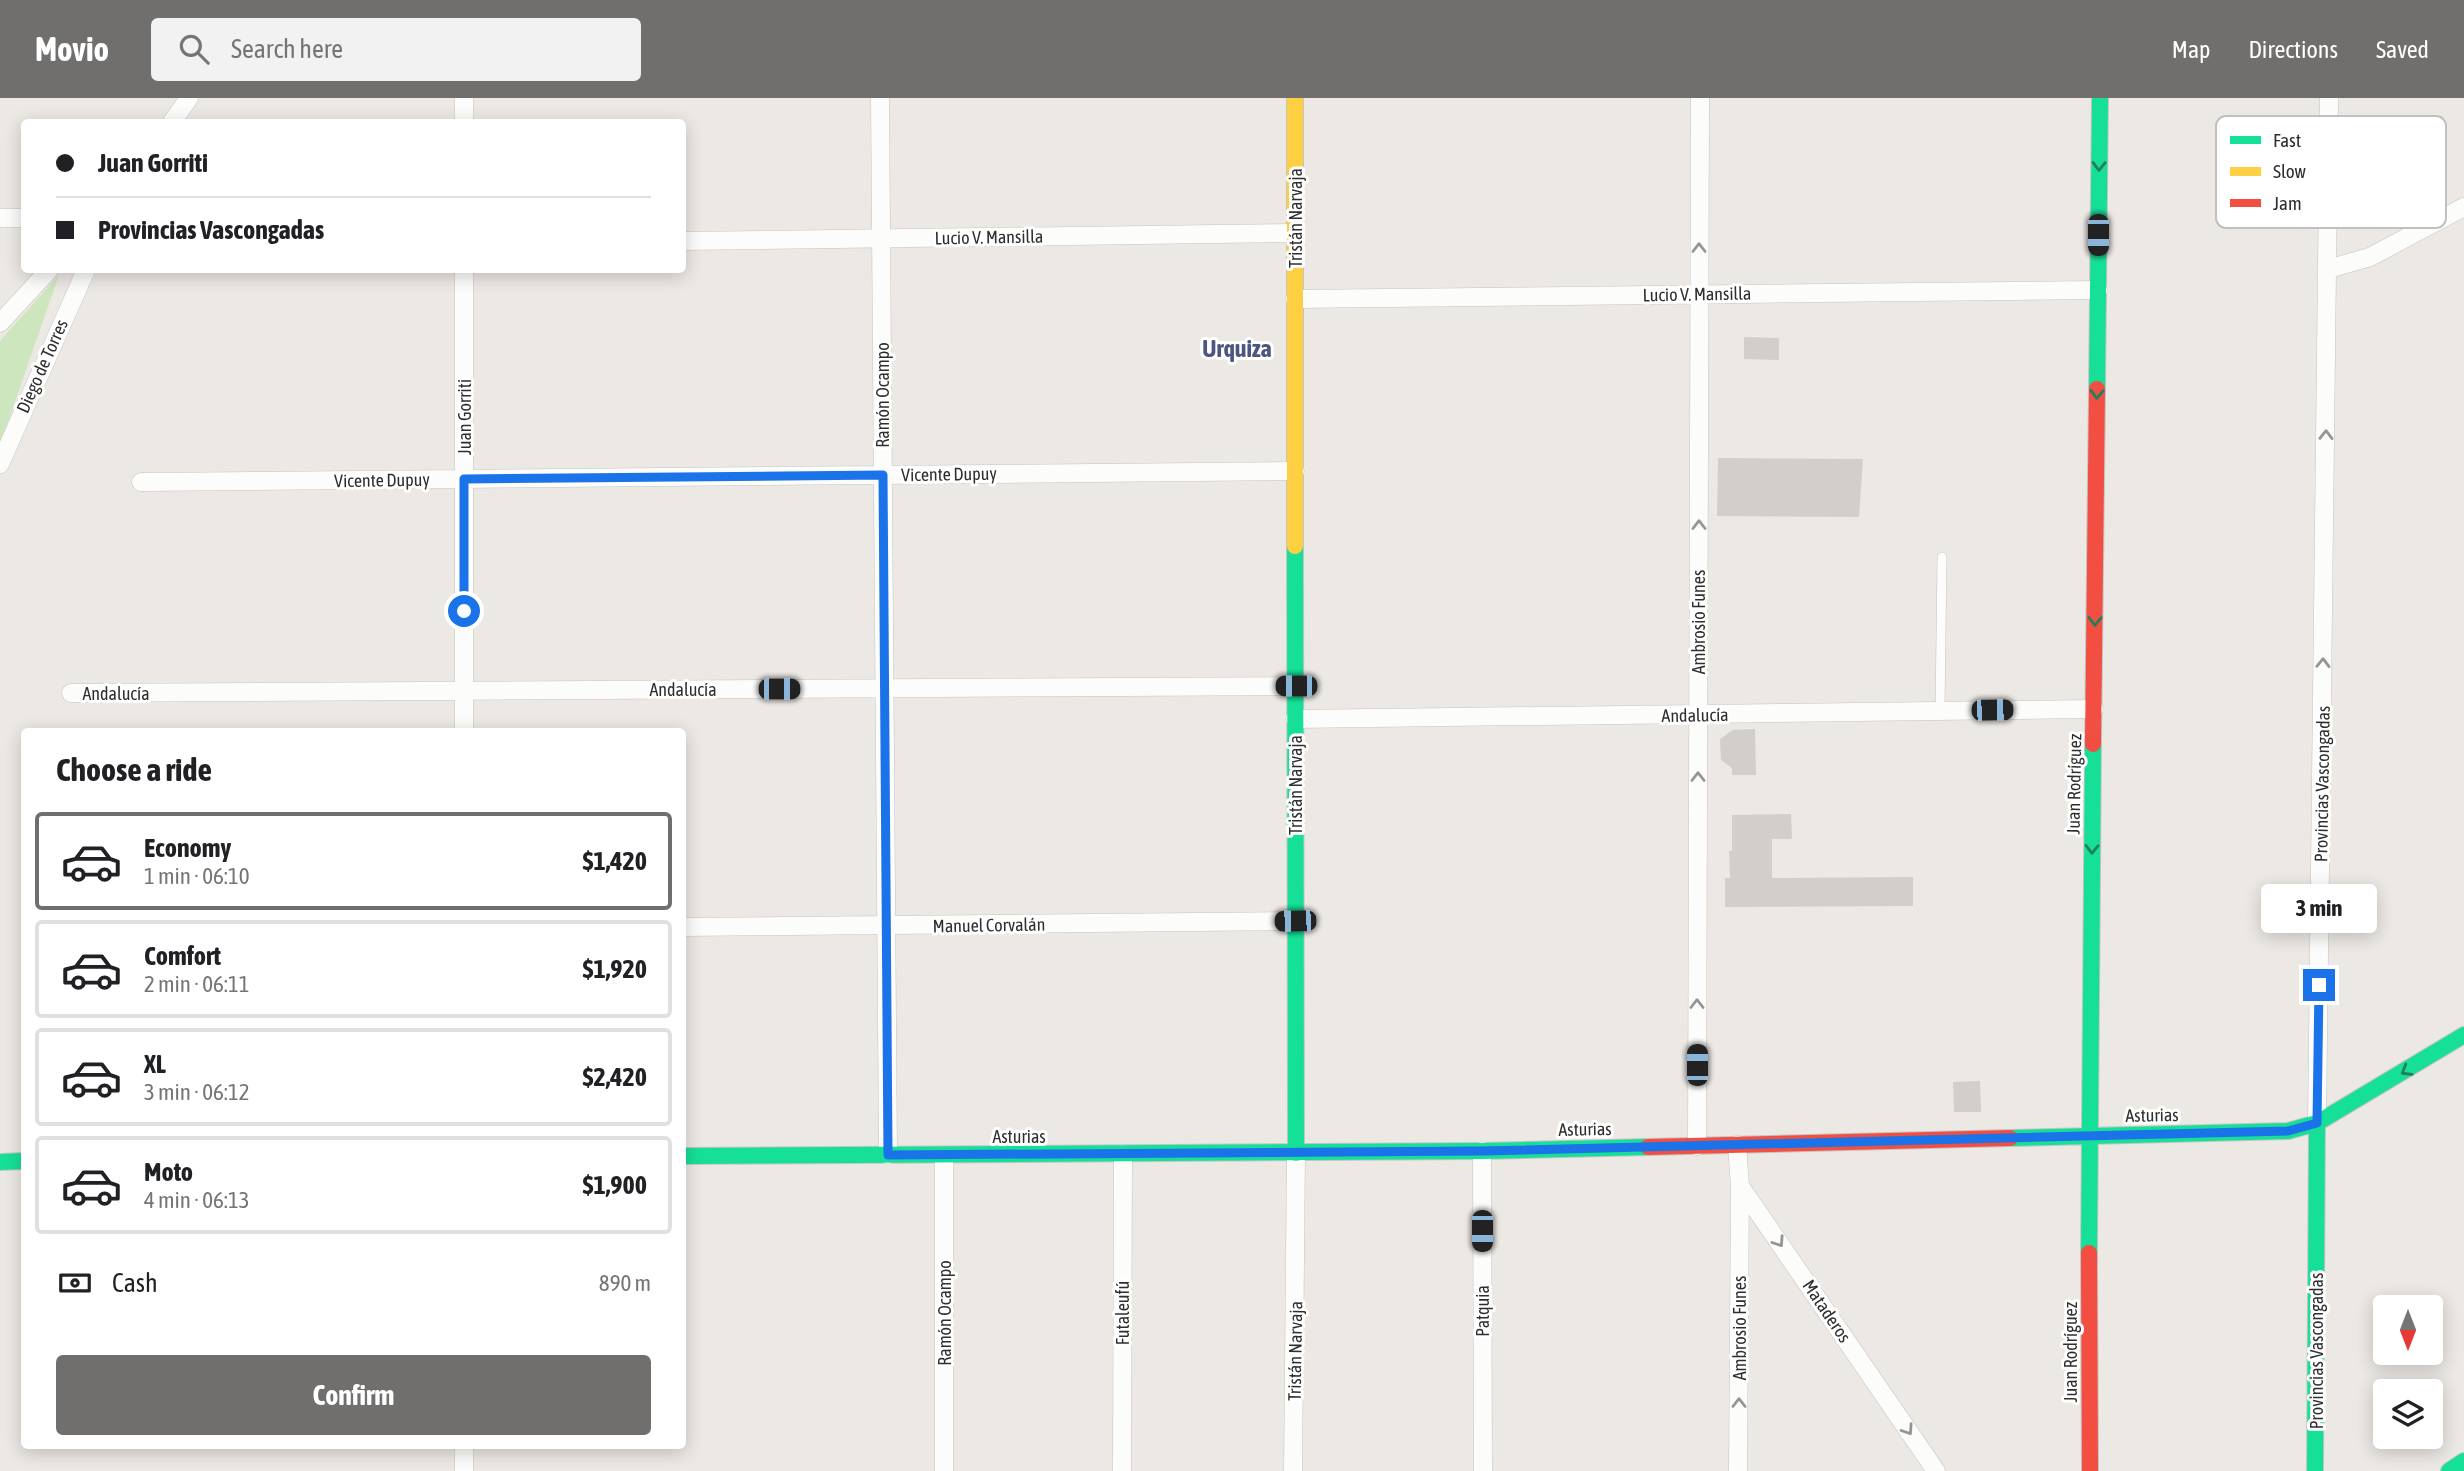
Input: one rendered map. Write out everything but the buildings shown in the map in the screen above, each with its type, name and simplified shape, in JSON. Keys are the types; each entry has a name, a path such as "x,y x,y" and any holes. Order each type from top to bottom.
{"street":[{"path":"175,119 189,98"},
{"path":"464,98 464,119"},
{"name":"Ramón Ocampo","path":"880,98 888,1155"},
{"name":"Tristán Narvaja","path":"1293,1471 1296,1153 1295,98"},
{"name":"Ambrosio Funes","path":"1697,1146 1700,98"},
{"name":"Juan Rodríguez","path":"2090,1471 2089,1136 2100,98"},
{"name":"Provincias Vascongadas","path":"2329,98 2329,116"},
{"path":"2446,217 2464,207"},
{"path":"0,218 21,218"},
{"name":"Provincias Vascongadas","path":"2315,1471 2328,228"},
{"path":"2328,269 2370,257 2425,228"},
{"name":"Lucio V. Mansilla","path":"686,241 1295,233"},
{"path":"0,323 46,273"},
{"name":"Diego de Torres","path":"0,464 45,356 85,273"},
{"name":"Juan Gorriti","path":"464,273 464,728"},
{"name":"Lucio V. Mansilla","path":"1295,299 2098,290"},
{"name":"Vicente Dupuy","path":"141,482 1295,471"},
{"name":"Andalucía","path":"71,693 1296,686"},
{"name":"Andalucía","path":"1295,719 2094,709"},
{"name":"Manuel Corvalán","path":"686,926 1295,921"},
{"name":"Asturias","path":"686,1156 1482,1151 2288,1131 2317,1123 2464,1035"},
{"path":"1737,1145 1740,1186"},
{"name":"Patquia","path":"1482,1151 1483,1471"},
{"name":"Futaleufú","path":"1122,1471 1123,1154"},
{"name":"Ramón Ocampo","path":"944,1156 944,1471"},
{"name":"Ambrosio Funes","path":"1738,1471 1740,1186"},
{"name":"Mataderos","path":"1740,1186 1936,1471"},
{"path":"464,1449 464,1471"},
{"path":"2449,1471 2464,1461"}],"lane":[{"path":"1940,711 1942,557"}],"green space":[{"path":"59,275 7,425 0,442 0,341"}],"traffic: fast":[{"path":"2097,389 2100,98"},
{"path":"1295,546 1296,1153"},
{"path":"2089,1253 2093,744"},
{"path":"2010,1138 2288,1131 2317,1123 2464,1035"},
{"path":"2315,1471 2317,1123"},
{"path":"686,1156 1482,1151 1648,1147"},
{"path":"0,1162 21,1161"},
{"path":"2449,1471 2464,1461"}],"traffic: slow":[{"path":"1295,98 1295,546"}],"traffic: jam":[{"path":"2093,744 2097,389"},
{"path":"1648,1147 2010,1138"},
{"path":"2089,1253 2090,1471"}],"district":[{"name":"Urquiza","path":"1237,348"}],"route":[{"path":"464,611 464,479 883,475 888,1155 1482,1151 2288,1131 2317,1123 2319,985"}]}
